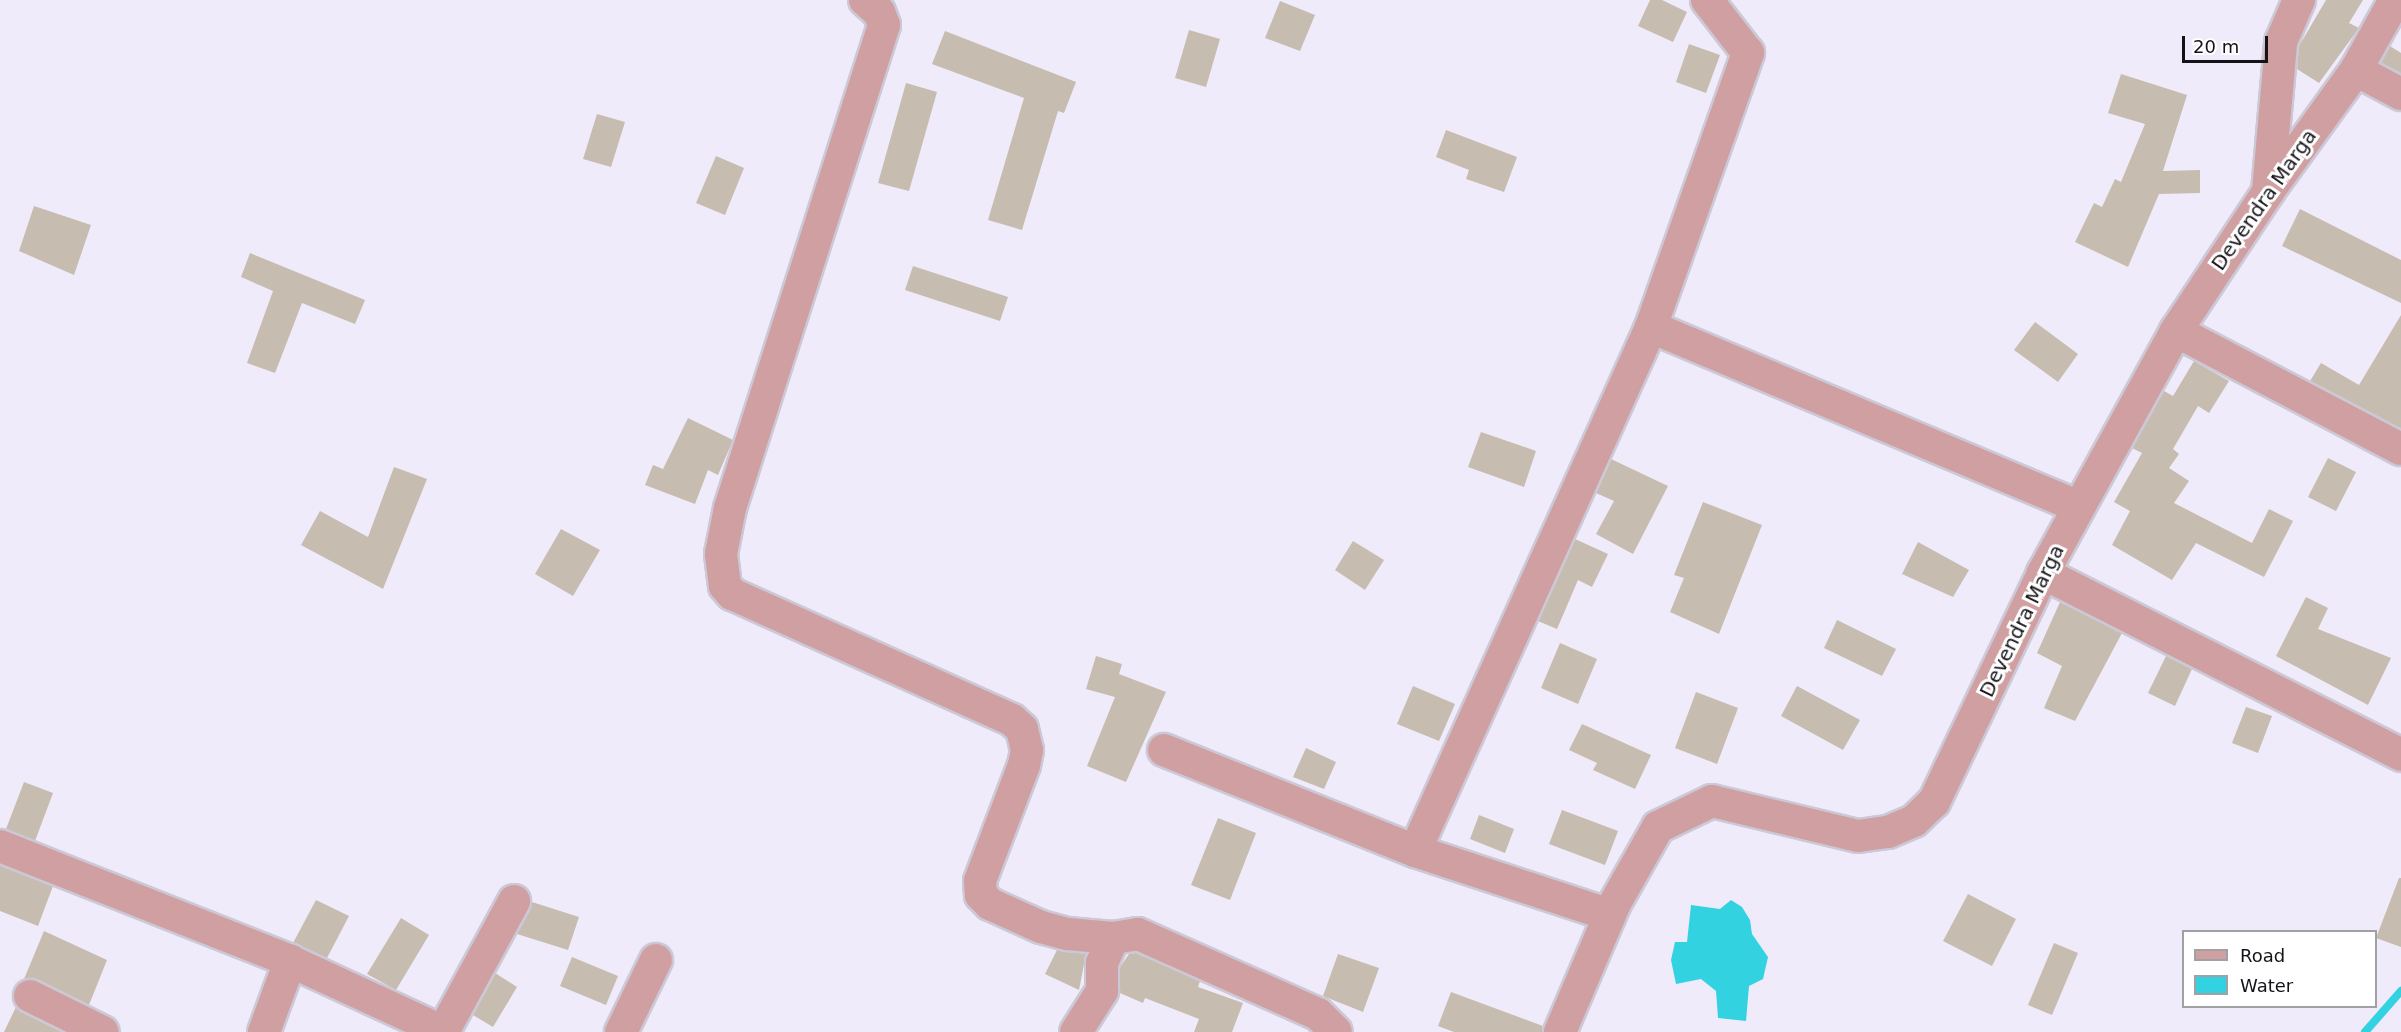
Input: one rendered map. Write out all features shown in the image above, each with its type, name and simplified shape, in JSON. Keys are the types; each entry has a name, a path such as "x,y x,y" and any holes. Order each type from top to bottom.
{"street":[{"path":"865,0 879,12 888,12 730,508 721,571 732,594 1012,720 1023,729 1027,750 1024,765 984,864 980,881 981,895 990,904 1041,927 1113,938 1138,934 1318,1014 1336,1032"},
{"path":"1415,851 1651,327 1748,53 1707,0"},
{"path":"2268,192 2281,42 2299,0"},
{"name":"Devendra Marga","path":"1560,1032 1610,915 1658,827 1712,801 1858,836 1888,832 1914,821 1934,802 2043,573 2176,331 2268,192 2356,70 2395,0"},
{"path":"2356,70 2401,94"},
{"path":"1651,327 2079,507"},
{"path":"2176,331 2401,448"},
{"path":"2043,573 2401,754"},
{"path":"1164,750 1415,851 1610,915"},
{"path":"0,846 290,961 444,1032 514,901"},
{"path":"1076,1032 1102,991 1102,963 1113,938"},
{"path":"621,1032 656,960"},
{"path":"264,1032 290,961"},
{"path":"30,996 103,1032"}],"water":[{"path":"1731,900 1742,907 1750,920 1752,934 1768,957 1763,979 1749,986 1746,1021 1718,1018 1716,991 1701,979 1676,984 1671,960 1675,942 1687,942 1691,905 1720,909"}],"building":[{"path":"1650,0 1662,0 1687,12 1673,42 1638,26"},
{"path":"2326,0 2363,0 2349,23 2359,28 2319,83 2297,69 2299,46"},
{"path":"1280,1 1315,15 1300,51 1265,38"},
{"path":"1189,30 1220,39 1206,87 1175,78"},
{"path":"945,31 1076,82 1064,113 1058,111 1022,230 988,220 1024,98 932,64"},
{"path":"1689,44 1720,55 1706,93 1676,82"},
{"path":"2390,46 2401,53 2401,74 2381,63"},
{"path":"2121,74 2187,95 2163,171 2200,170 2200,193 2159,194 2128,267 2075,242 2094,203 2102,207 2115,179 2121,182 2145,124 2108,113"},
{"path":"906,83 937,92 909,191 878,183"},
{"path":"597,114 625,122 611,167 583,159"},
{"path":"1446,130 1517,157 1504,192 1466,179 1469,170 1436,157"},
{"path":"716,156 744,168 725,215 696,203"},
{"path":"34,206 91,225 74,275 19,251"},
{"path":"2300,209 2401,260 2401,303 2282,246"},
{"path":"250,253 365,300 355,324 302,303 275,373 247,363 273,291 241,277"},
{"path":"913,266 1008,297 1000,321 905,290"},
{"path":"2401,315 2401,429 2310,381 2321,363 2359,385"},
{"path":"2035,322 2078,354 2058,382 2014,350"},
{"path":"2194,361 2229,381 2209,413 2198,406 2173,449 2179,454 2169,468 2189,481 2174,503 2252,543 2269,509 2293,521 2264,577 2196,543 2172,580 2112,545 2130,511 2114,502 2142,453 2132,448 2164,391 2173,396"},
{"path":"688,418 733,440 718,475 708,470 695,504 645,485 653,465 663,469"},
{"path":"1481,432 1536,451 1524,487 1468,467"},
{"path":"2328,458 2356,472 2336,511 2308,497"},
{"path":"1611,459 1668,486 1633,554 1596,534 1614,501 1596,493"},
{"path":"394,467 427,479 383,589 301,545 320,511 368,537"},
{"path":"1703,502 1762,525 1719,634 1670,612 1684,578 1674,575"},
{"path":"561,529 600,550 573,596 535,574"},
{"path":"1575,539 1608,554 1592,587 1578,580 1557,629 1538,621"},
{"path":"1353,541 1384,560 1365,590 1335,570"},
{"path":"1918,542 1969,570 1953,597 1902,574"},
{"path":"2306,597 2328,608 2318,629 2391,658 2368,705 2276,656"},
{"path":"2060,602 2122,633 2075,721 2044,708 2062,666 2037,653"},
{"path":"1837,620 1896,649 1882,676 1824,648"},
{"path":"1560,643 1597,659 1578,704 1541,688"},
{"path":"1096,656 1122,664 1119,674 1166,692 1126,782 1087,766 1115,697 1086,689"},
{"path":"2166,656 2192,669 2175,706 2148,693"},
{"path":"1413,686 1455,704 1439,741 1397,724"},
{"path":"1797,686 1860,720 1843,750 1781,716"},
{"path":"1696,692 1738,708 1717,764 1675,748"},
{"path":"2246,707 2272,716 2258,753 2232,743"},
{"path":"1582,724 1651,755 1635,789 1593,770 1597,763 1569,750"},
{"path":"1306,748 1336,762 1324,789 1293,777"},
{"path":"24,782 53,793 35,841 6,829"},
{"path":"1562,810 1618,831 1605,865 1549,844"},
{"path":"1479,815 1514,829 1505,853 1470,839"},
{"path":"1218,818 1256,833 1230,900 1191,885"},
{"path":"0,865 53,886 38,926 0,911"},
{"path":"2399,878 2401,878 2401,947 2377,938"},
{"path":"1968,894 2016,919 1992,966 1943,941"},
{"path":"316,900 349,916 327,958 293,943"},
{"path":"532,902 579,917 568,950 517,934"},
{"path":"401,918 429,935 396,990 367,974"},
{"path":"44,931 107,960 89,1005 38,980 24,979"},
{"path":"2054,943 2078,953 2052,1015 2028,1005"},
{"path":"1057,950 1086,954 1079,990 1045,974"},
{"path":"1136,953 1200,981 1198,987 1243,1003 1232,1032 1194,1032 1199,1019 1145,998 1143,1003 1120,993 1120,967 1129,954"},
{"path":"1338,954 1379,968 1363,1012 1323,996"},
{"path":"572,957 618,976 606,1005 560,986"},
{"path":"495,973 517,987 493,1027 473,1015"},
{"path":"1451,992 1543,1026 1542,1032 1454,1032 1438,1026"},
{"path":"16,1007 22,1012 62,1032 4,1032"}],"waterway":[{"path":"2365,1032 2401,991"}]}
